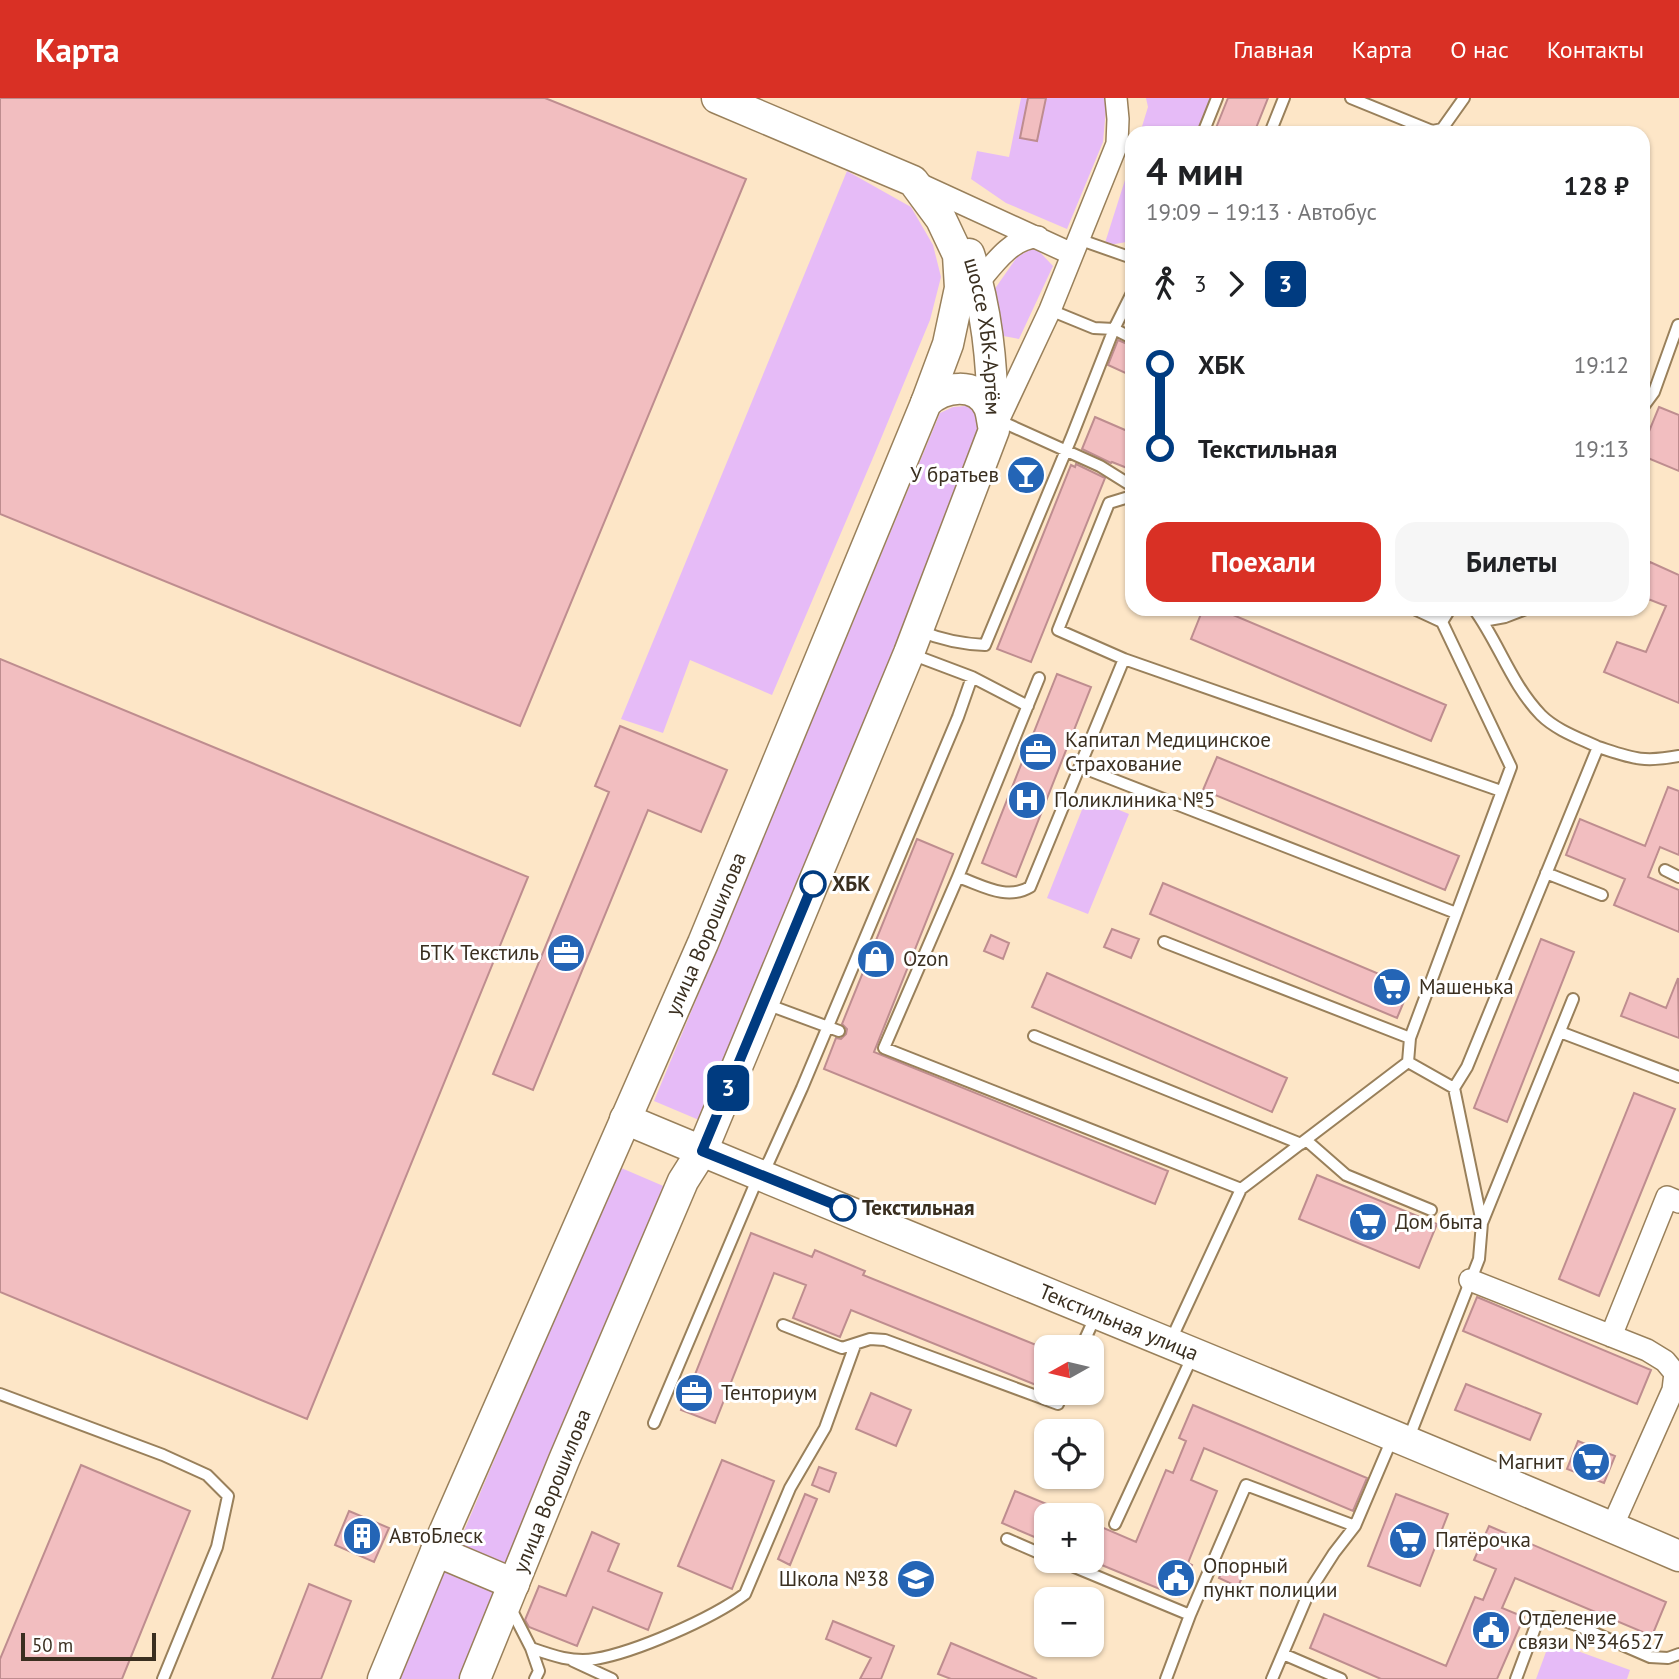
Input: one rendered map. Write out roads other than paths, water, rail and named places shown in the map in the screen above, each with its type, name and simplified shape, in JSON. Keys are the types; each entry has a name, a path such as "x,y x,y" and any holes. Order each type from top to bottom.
{"main road":[{"path":"717,98 913,181"},
{"name":"шоссе ХБК-Артём","path":"913,181 941,219 969,285 993,374 996,425"},
{"name":"шоссе ХБК-Артём","path":"926,402 969,285"},
{"path":"926,402 936,392 960,388 977,394 988,406 996,425"},
{"name":"улица Ворошилова","path":"383,1679 436,1551 703,943 926,402"},
{"name":"улица Ворошилова","path":"474,1679 585,1409 683,1181 702,1151 764,1003 913,641 996,425"},
{"name":"Текстильная улица","path":"625,1119 1182,1347 1400,1440 1485,1472 1679,1556"},
{"name":"улица Ворошилова","path":"436,1551 510,1592"}],"street":[{"name":"улица Ворошилова","path":"996,425 1050,310 1116,144 1116,98"},
{"path":"913,181 1038,237 1075,247"},
{"path":"969,285 1012,245 1030,237 1038,237"},
{"path":"1611,1336 1667,1197 1679,1202"},
{"path":"1470,1280 1647,1350 1665,1361 1675,1373 1673,1390 1612,1527"}],"lane":[{"path":"1206,126 1217,98"},
{"path":"1273,126 1284,98"},
{"path":"1351,98 1420,126"},
{"path":"1444,126 1464,98"},
{"path":"1075,247 1125,257"},
{"path":"913,641 938,638 965,645 985,645 1125,307"},
{"path":"1050,310 1094,328 1114,329 1125,334"},
{"path":"1650,397 1678,325"},
{"path":"996,425 1100,466 1125,482"},
{"path":"1125,498 1109,503 1058,630 1124,659 1501,791"},
{"path":"1115,1524 1241,1189 1408,1062 1410,1038 1511,767 1442,622 1429,616"},
{"path":"1442,622 1446,616"},
{"path":"1479,616 1514,681 1542,716 1564,732 1598,747 1652,761 1679,756"},
{"path":"1483,621 1508,616"},
{"path":"913,641 972,677 1028,706"},
{"path":"958,877 1003,893 1020,893 1030,887 1124,659"},
{"path":"654,1423 759,1175 769,1161 834,1029 905,839 958,717 972,677"},
{"path":"1039,678 958,877 880,1047 1241,1189"},
{"path":"1272,1679 1309,1592 1355,1526 1400,1440 1479,1259 1482,1223 1454,1088 1468,1067 1598,747"},
{"path":"1081,767 1456,913"},
{"path":"1665,870 1679,877"},
{"path":"1546,873 1602,895"},
{"path":"1164,942 1410,1038"},
{"path":"1482,1223 1573,999"},
{"path":"764,1003 834,1029"},
{"path":"1560,1032 1679,1077"},
{"path":"1034,1036 1303,1142 1346,1175 1431,1210"},
{"path":"1408,1062 1454,1088"},
{"path":"1087,1335 1097,1312"},
{"path":"783,1325 842,1348 870,1339 885,1340 1034,1395"},
{"path":"571,1660 593,1660 668,1635 732,1604 744,1594 790,1488 825,1428 855,1345"},
{"path":"0,1394 163,1455 207,1475 228,1496 217,1547 163,1679"},
{"path":"1166,1679 1246,1485 1355,1526"},
{"path":"1007,1539 1034,1551"},
{"path":"1089,1573 1191,1615"},
{"path":"510,1592 539,1676"},
{"path":"1516,1679 1535,1628 1542,1618 1553,1617 1650,1657 1668,1658 1679,1654"},
{"path":"531,1648 571,1660 612,1679"},
{"path":"1283,1654 1341,1679"}],"place":[{"name":"У братьев","path":"1026,475"},
{"name":"Капитал Медицинское Страхование","path":"1038,752"},
{"name":"Поликлиника №5","path":"1027,800"},
{"name":"ХБК","path":"813,884"},
{"name":"БТК Текстиль","path":"566,953"},
{"name":"Ozon","path":"876,959"},
{"name":"Машенька","path":"1392,987"},
{"name":"Текстильная","path":"843,1208"},
{"name":"Дом быта","path":"1368,1222"},
{"name":"Тенториум","path":"694,1393"},
{"name":"Магнит","path":"1591,1462"},
{"name":"АвтоБлеск","path":"362,1536"},
{"name":"Пятёрочка","path":"1408,1540"},
{"name":"Опорный пункт полиции","path":"1176,1578"},
{"name":"Школа №38","path":"916,1579"},
{"name":"Отделение связи №346527","path":"1491,1630"}]}
